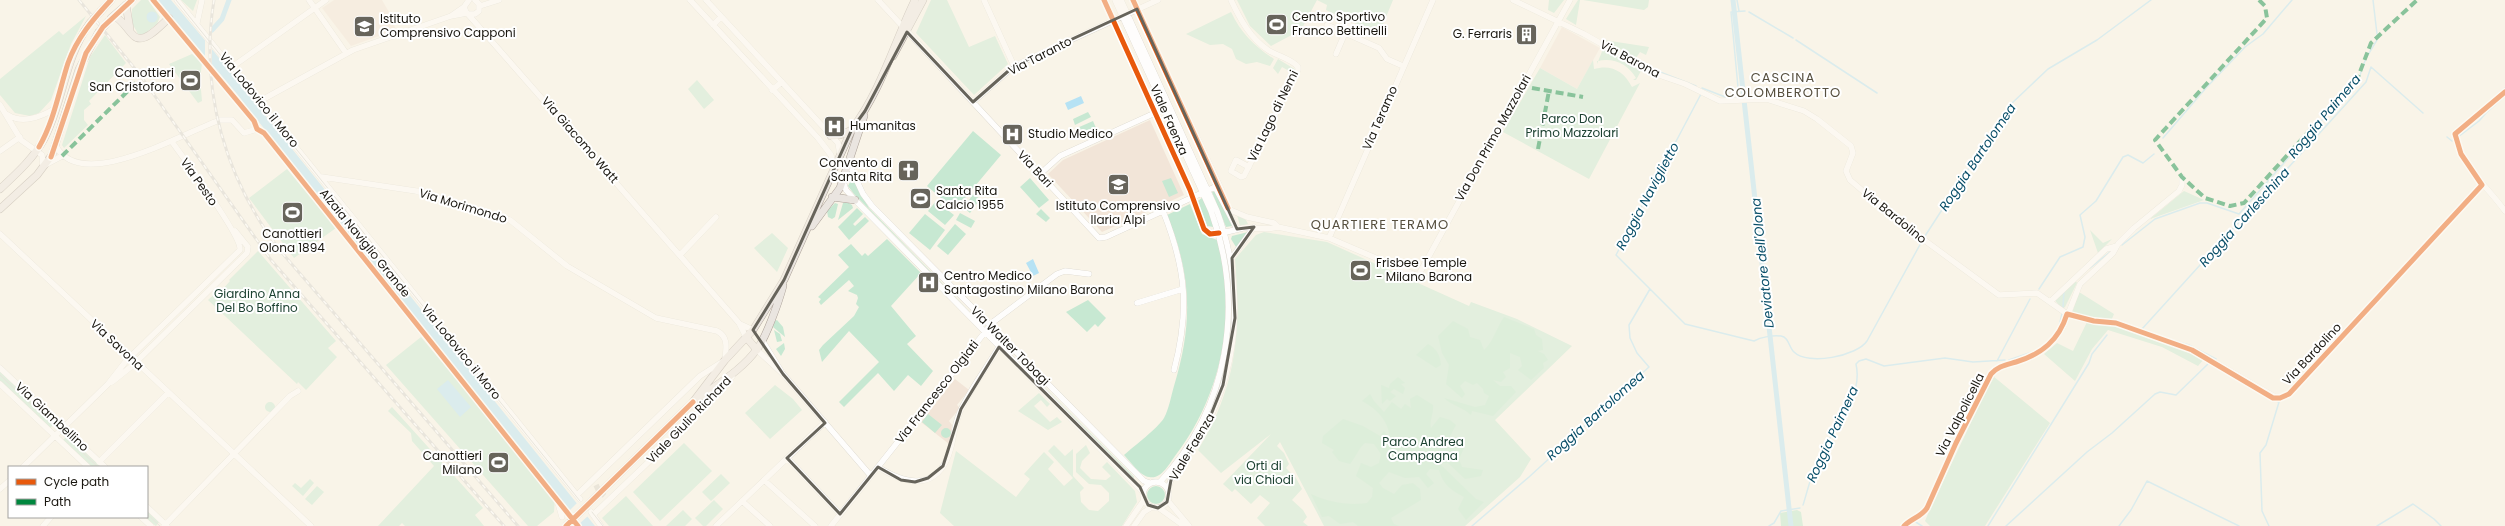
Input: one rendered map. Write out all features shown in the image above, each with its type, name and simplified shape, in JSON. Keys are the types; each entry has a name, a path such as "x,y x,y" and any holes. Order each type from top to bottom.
{"main road":[{"path":"0,189 27,164 38,149 45,137 69,62 80,39 90,23 111,0"},
{"path":"0,209 44,166 56,146 79,69 98,33 132,0"},
{"path":"905,29 915,0"},
{"path":"807,233 840,188 866,111 905,29 923,0"},
{"path":"126,5 130,29"},
{"path":"114,16 121,19 136,37 145,37 168,18"},
{"path":"724,360 753,330 784,280 807,233 852,129 866,111"},
{"path":"829,133 840,135 852,129"},
{"path":"840,156 849,164"},
{"path":"834,168 843,179"},
{"path":"832,197 855,200"},
{"path":"736,371 757,350 784,280"},
{"path":"753,330 762,340"},
{"path":"746,337 757,350"},
{"name":"Viale Giulio Richard","path":"693,402 724,360"},
{"name":"Viale Giulio Richard","path":"693,402 736,371"},
{"path":"566,526 693,402"}],"street":[{"name":"Alzaia Naviglio Grande","path":"153,0 254,121 257,129 264,133 558,502 564,514"},
{"name":"Via Lodovico il Moro","path":"177,0 322,177 579,497"},
{"path":"197,23 202,0"},
{"path":"309,0 341,44 346,54"},
{"path":"232,67 326,0"},
{"path":"451,16 464,7 469,0"},
{"path":"475,0 480,6"},
{"path":"260,101 346,54 451,16 476,14 480,6 499,0"},
{"path":"690,0 818,138 831,155 834,168"},
{"path":"706,0 838,143 840,156"},
{"name":"Via Bari","path":"878,0 1101,238 1193,197"},
{"path":"984,0 1014,66"},
{"name":"Viale Faenza","path":"1104,0 1193,197 1206,231 1210,234 1222,232"},
{"name":"Viale Faenza","path":"1115,0 1125,15 1206,191 1232,263"},
{"name":"Viale Faenza","path":"1121,0 1125,15"},
{"name":"Viale Faenza","path":"1134,0 1237,229"},
{"name":"Via Taranto","path":"973,102 1014,66 1158,0"},
{"name":"Via Lago di Nemi","path":"1231,0 1244,26 1254,37 1268,50 1298,67 1249,167"},
{"name":"Via Teramo","path":"1329,238 1433,0"},
{"name":"Via Barona","path":"1513,0 1558,20 1653,73 1685,84 1720,101 1736,102 1751,100"},
{"name":"Via Don Primo Mazzolari","path":"1329,238 1418,276 1570,0"},
{"name":"Via Giacomo Watt","path":"464,7 740,324"},
{"name":"Via Giacomo Watt","path":"476,14 480,26"},
{"path":"713,25 721,17"},
{"path":"1327,24 1379,48 1387,59 1403,66"},
{"path":"1336,54 1349,24"},
{"path":"772,90 782,82"},
{"path":"2505,92 2455,134 2461,154 2482,184 2493,194 2505,211"},
{"name":"Via Bardolino","path":"1751,100 1766,99 1804,111 1849,144 1853,153 1846,171 1850,180 1897,220 1994,293 2003,297 2037,293 2067,314 2094,321 2116,322 2192,350 2272,397 2280,398 2289,394 2482,184"},
{"path":"0,105 20,137 38,149 43,158 44,166 62,156"},
{"path":"7,115 14,119 27,120 54,109"},
{"path":"1040,174 1060,156 1155,113"},
{"path":"56,146 62,156 68,161 81,164 99,163 136,155 172,142 220,120 232,120 244,133 257,129"},
{"path":"818,138 829,133"},
{"path":"0,151 20,137"},
{"name":"Via Pesto","path":"172,142 227,222 241,247 234,262"},
{"name":"Via Walter Tobagi","path":"849,164 872,206 1144,481 1150,483"},
{"name":"Via Morimondo","path":"322,177 416,191 510,220 567,266 655,317 717,331 722,334 726,342 724,360"},
{"path":"2067,314 2080,284 2113,253 2117,246 2134,228 2179,191 2182,185 2182,177"},
{"name":"Via Walter Tobagi","path":"843,179 846,190 855,200 1143,492"},
{"name":"Viale Faenza","path":"1206,191 1217,188 1228,208"},
{"path":"1193,197 1206,191"},
{"path":"1228,208 1247,217 1274,223 1278,227 1329,238"},
{"path":"1163,211 1180,257 1183,289 1182,332 1174,370"},
{"path":"680,255 716,217"},
{"path":"1247,217 1254,227"},
{"name":"Via Pesto","path":"227,222 243,241 248,251 234,262"},
{"path":"1222,232 1254,227 1273,229 1278,227"},
{"name":"Viale Faenza","path":"1168,489 1171,480 1206,427 1224,381 1231,353 1235,318 1232,263 1233,254 1254,227"},
{"name":"Viale Faenza","path":"1160,482 1200,425 1216,390 1223,364 1228,336 1230,300 1222,232"},
{"name":"Via Savona","path":"0,234 311,526"},
{"path":"2050,301 2106,249 2117,246"},
{"path":"108,384 130,357 234,262"},
{"path":"24,466 108,384 136,362 172,328 234,262"},
{"name":"Via Francesco Olgiati","path":"831,526 990,326 1057,274 1065,271 1090,274"},
{"path":"1137,303 1183,289"},
{"name":"Via Valpolicella","path":"1904,526 1910,520 1922,515 1927,508 1956,443 1991,374 2000,367 2032,357 2041,352 2059,334 2067,314"},
{"path":"167,322 166,326 172,328"},
{"path":"740,324 753,330"},
{"path":"740,324 746,337"},
{"path":"762,340 783,374"},
{"path":"878,467 907,482 922,481 935,474 947,459 954,424 965,400 999,347"},
{"path":"757,350 783,374 871,476"},
{"name":"Viale Giulio Richard","path":"579,497 700,376 724,360"},
{"name":"Via Giambellino","path":"0,368 104,466"},
{"name":"Viale Giulio Richard","path":"602,526 592,514 682,430 736,371"},
{"name":"Via Giambellino","path":"0,384 87,466"},
{"path":"148,508 165,525 235,455 290,396 298,391"},
{"path":"99,462 168,393"},
{"path":"716,526 825,422"},
{"path":"787,458 840,514"},
{"path":"764,480 815,526"},
{"path":"0,489 8,482"},
{"path":"1126,526 1144,500 1143,492 1150,483 1160,482 1168,489 1168,501 1189,526"},
{"path":"1144,500 1184,526"},
{"path":"742,501 770,526"},
{"path":"1134,526 1144,512 1168,501"},
{"path":"43,526 50,518"},
{"path":"142,518 151,526"}],"highlighted area":[{"path":"1137,9 1237,229 1254,227 1232,258 1235,318 1223,385 1206,427 1171,480 1167,502 1158,508 1148,505 1140,487 999,347 961,409 943,466 928,478 915,482 901,480 878,467 840,514 787,458 825,423 783,374 753,330 784,280 852,129 865,111 907,32 973,102 1014,66"}],"shaded area":[{"name":"Istituto Comprensivo Capponi","path":"334,0 382,0 389,12 396,30 351,46 322,8"},
{"path":"1562,27 1600,48 1577,89 1540,68"},
{"name":"Istituto Comprensivo Ilaria Alpi","path":"1150,120 1184,195 1102,232 1048,174 1063,160"},
{"path":"955,379 969,390 957,405 960,408 949,421 952,425 949,444 921,422"}],"green space":[{"path":"141,0 148,0 160,17 157,24 143,35 138,34 132,23 132,9"},
{"path":"181,0 197,0 193,11"},
{"path":"931,0 947,0 969,47 995,36 1008,64 974,95 916,33"},
{"name":"Centro Sportivo Franco Bettinelli","path":"1237,0 1317,0 1301,30 1271,46 1250,26"},
{"path":"1317,0 1393,0 1379,34 1326,10 1327,5"},
{"path":"1549,0 1564,0 1554,13 1548,10"},
{"path":"1578,0 1580,0 1576,25 1566,19"},
{"path":"1583,0 1649,0 1648,7 1644,10"},
{"path":"1231,12 1244,33 1260,49 1274,59 1270,66 1257,62 1246,64 1236,59 1232,49 1223,44 1210,45 1186,34"},
{"path":"86,16 71,44 51,100 39,113 30,116 15,113 0,95 0,79 59,31 63,35"},
{"path":"105,35 126,63 89,101 91,104 84,110 84,120 88,125 64,148 62,145 90,57"},
{"path":"1604,40 1649,47 1646,55 1640,52 1636,58"},
{"path":"1603,49 1641,71 1636,80 1633,80 1636,78 1625,65 1609,60 1598,61"},
{"name":"Canottieri San Cristoforo","path":"192,54 202,63 200,79 202,101 198,103 169,64"},
{"path":"1278,59 1296,70 1288,85 1286,83 1291,72 1282,67 1278,74 1273,68"},
{"name":"Parco Don Primo Mazzolari","path":"1593,60 1594,69 1606,67 1616,70 1629,81 1632,87 1640,83 1589,179 1503,132 1540,68 1577,89"},
{"path":"697,80 714,100 704,109 688,89"},
{"path":"1088,112 1091,117 1075,125 1073,119"},
{"path":"1093,121 1096,128 1080,136 1077,128"},
{"path":"973,131 1001,155 955,210 927,186"},
{"name":"Canottieri Olona 1894","path":"287,169 336,228 294,258 249,198"},
{"path":"852,178 869,208 978,320 854,194 848,186"},
{"path":"1030,178 1049,200 1039,208 1020,187"},
{"path":"1171,178 1178,193 1169,197 1162,181"},
{"path":"1215,191 1232,226 1226,227 1212,192"},
{"path":"2184,191 2204,200 2150,219"},
{"path":"973,194 980,199 970,213 964,208"},
{"path":"1203,197 1214,227 1207,226 1198,201"},
{"path":"936,201 954,215 945,225 928,211"},
{"path":"847,202 852,205 853,208 838,220 843,203"},
{"path":"835,203 838,204 835,217 832,219 828,217 827,211"},
{"path":"1190,204 1202,234 1217,240 1223,268 1226,296 1222,352 1204,407 1191,432 1164,471 1157,476 1149,477 1142,474 1124,455 1161,422 1169,407 1184,342 1187,320 1187,300 1181,258 1167,215"},
{"path":"857,208 863,214 853,224 855,226 865,217 869,221 849,240 838,227"},
{"path":"1041,209 1050,218 1046,222 1036,214"},
{"path":"960,213 975,221 971,228 956,220"},
{"path":"925,214 945,230 930,250 909,233"},
{"path":"1237,215 1246,220 1248,224 1240,226"},
{"path":"955,224 966,234 948,255 937,246"},
{"path":"2090,230 2103,243 2112,239 2098,253"},
{"path":"1248,232 1248,234 1236,247 1231,239 1232,236"},
{"name":"Parco Andrea Campagna","path":"1264,232 1327,242 1469,306 1471,302 1517,319 1572,346 1495,420 1531,459 1520,477 1465,526 1324,526 1280,442 1277,446 1284,453 1289,464 1286,468 1296,478 1302,489 1292,500 1303,510 1307,517 1303,522 1308,526 1265,526 1257,518 1270,503 1260,495 1251,504 1235,489 1232,492 1223,484 1271,434 1221,473 1198,450 1221,403 1233,358 1237,311 1235,259 1256,235"},
{"path":"772,233 788,248 777,272 754,248"},
{"path":"887,239 921,273 891,306 916,336 907,344 933,371 921,386 908,375 894,391 878,373 844,407 839,402 879,362 849,331 822,362 819,350 854,316 859,307 856,304 858,298 857,295 848,291 854,286 849,280 821,305 819,302 821,299 818,297 849,267 838,255 851,244 862,256 865,253 868,256"},
{"name":"Giardino Anna Del Bo Boffino","path":"258,251 336,341 328,348 337,357 306,390 298,382 297,384 208,300 220,289 222,290 230,281 229,280"},
{"path":"2075,280 2077,283 2065,307 2062,309 2054,299"},
{"path":"2079,292 2114,314 2111,321 2099,320 2072,313"},
{"path":"1088,300 1106,318 1098,327 1095,324 1087,332 1066,312"},
{"path":"1504,317 1534,329 1536,335 1542,339 1543,350 1538,351 1544,354 1548,360 1543,363 1544,368 1531,380 1518,370 1522,366 1520,357 1510,353 1510,368 1503,372 1506,377 1501,382 1493,380 1500,386 1511,386 1516,392 1493,416 1472,411 1471,415 1444,398 1475,407 1485,405 1489,396 1484,393 1483,389 1477,383 1473,385 1465,381 1460,386 1465,394 1462,398 1446,384 1449,365 1442,353 1438,336 1453,321 1468,329 1470,337 1480,340 1484,350 1490,343"},
{"path":"777,320 783,327 785,337 773,327 775,321"},
{"path":"2087,322 2118,326 2147,334 2204,359 2198,366 2162,347 2108,330 2092,349 2075,381 2044,354 2057,343 2073,351"},
{"path":"774,330 780,334 782,341 777,342"},
{"name":"Canottieri Milano","path":"421,337 555,498 554,512 537,526 528,526 386,365"},
{"path":"997,339 1134,477 1134,478"},
{"path":"784,343 785,349 781,356 776,349"},
{"path":"1428,344 1436,350 1440,358 1441,365 1436,368 1416,355"},
{"path":"0,371 55,423 50,428 0,381"},
{"path":"1993,376 2050,423 1985,526 1930,526 1925,521 1930,509"},
{"path":"1398,377 1405,383 1401,384 1405,388 1403,394 1394,389 1390,392 1396,396 1390,401 1387,399 1382,404 1381,385 1389,388 1390,384"},
{"path":"775,385 793,399 802,410 770,439 745,413"},
{"path":"1039,393 1050,404 1047,407 1041,400 1034,406 1050,422 1057,417 1062,422 1048,430 1018,411"},
{"path":"1370,394 1384,412 1392,402 1401,409 1405,404 1411,408 1410,399 1417,395 1433,405 1431,428 1440,417 1450,420 1456,425 1449,438 1459,441 1464,448 1459,459 1462,467 1483,470 1481,476 1465,479 1448,463 1439,463 1476,499 1484,502 1466,520 1458,509 1464,497 1455,492 1445,483 1439,470 1430,469 1426,474 1434,483 1428,488 1419,477 1405,478 1389,472 1379,483 1383,488 1394,494 1402,485 1413,483 1420,489 1421,500 1391,518 1394,524 1399,526 1358,526 1353,522 1340,524 1329,516 1322,517 1311,494 1331,501 1346,504 1367,503 1372,497 1373,488 1356,476 1361,463 1371,467 1379,463 1381,454 1374,444 1365,443 1350,464 1339,461 1332,452 1334,450 1322,443 1323,436 1343,419 1363,426 1380,436 1384,431 1390,439 1385,421 1373,408 1362,401"},
{"path":"270,402 275,407 270,412 265,407"},
{"path":"392,407 483,508 475,515 484,526 405,526 402,523 399,526 378,526 434,466 412,441 411,433 388,411"},
{"path":"928,414 942,425 935,433 922,422"},
{"path":"944,428 948,428 951,433 948,438 944,438 941,435 941,431"},
{"path":"68,435 100,466 90,466 63,440"},
{"path":"684,443 712,471 660,521 633,492"},
{"path":"1054,445 1065,456 1073,449 1073,476 1084,488 1080,492 1081,502 1089,510 1098,511 1109,501 1109,493 1101,485 1089,484 1076,472 1076,454 1086,445 1090,453 1082,461 1080,468 1091,479 1106,480 1111,476 1102,467 1107,462 1135,491 1137,502 1122,526 954,526 940,513 956,451 1016,497 1030,479 1024,474 1044,452 1054,462 1048,469 1064,486 1073,478 1048,451"},
{"path":"721,474 730,483 711,501 702,492"},
{"path":"310,479 314,483 303,496 292,486 295,483 301,488"},
{"path":"317,486 324,492 312,505 305,499"},
{"path":"1152,486 1160,486 1165,491 1163,502 1160,504 1152,504 1147,499 1147,491"},
{"path":"626,496 653,526 609,526 602,518"},
{"path":"714,500 723,509 706,526 703,526 695,518"},
{"path":"683,510 692,519 685,526 666,526"},
{"path":"1797,510 1801,512 1803,526 1781,526 1780,513"},
{"path":"148,512 159,522 156,526 145,518 148,518"}],"water":[{"path":"158,0 171,0 203,38 595,526 581,526 427,336 237,94"},
{"path":"150,12 154,12 156,13 156,21 150,22 147,19 147,15"},
{"path":"1081,96 1084,103 1068,110 1065,103"},
{"path":"1033,259 1039,273 1033,276 1026,263"},
{"path":"448,380 471,407 460,417 437,389"}],"pier":[{"path":"205,38 212,46 212,67 205,59"},
{"path":"578,502 589,515 578,525 568,512"}],"waterway":[{"path":"212,30 222,19 229,0"},
{"name":"Deviatore dell'Olona","path":"1733,0 1791,526"},
{"name":"Roggia Naviglietto","path":"1737,0 1739,11"},
{"name":"Roggia Bartolomea","path":"1925,236 2010,105 2048,69 2097,40 2151,0"},
{"name":"Roggia Paimera","path":"2163,138 2206,88 2245,47 2263,34 2292,0"},
{"name":"Roggia Paimera","path":"2373,0 2377,34"},
{"name":"Roggia Naviglietto","path":"1739,98 1731,12 1745,11"},
{"path":"1749,12 1793,38"},
{"path":"1796,40 1877,93"},
{"name":"Roggia Paimera","path":"2122,245 2155,219 2200,203 2207,203 2239,214 2359,78 2366,58 2377,40"},
{"name":"Roggia Carleschina","path":"2155,334 2142,329 2366,82 2371,67 2423,113"},
{"path":"1655,70 1696,86"},
{"name":"Roggia Naviglietto","path":"1702,88 1728,98"},
{"path":"2497,95 2505,88"},
{"name":"Roggia Bartolomea","path":"1701,94 1616,255 1685,324 1754,341 1760,338 1781,336 1786,338 1794,352 1801,356 1810,358 1821,359 1843,355 1862,346 1867,341 1922,241"},
{"name":"Roggia Carleschina","path":"2458,137 2479,121 2505,96"},
{"name":"Roggia Carleschina","path":"2447,137 2452,141"},
{"name":"Roggia Paimera","path":"2039,289 2060,257 2083,247 2085,237 2080,215 2096,201 2123,157 2128,155 2143,163 2154,154"},
{"name":"Roggia Paimera","path":"2090,268 2110,252"},
{"name":"Roggia Bartolomea","path":"1472,526 1529,477 1649,367 1637,353 1630,338 1629,325 1650,289"},
{"name":"Roggia Paimera","path":"2063,307 2064,291"},
{"name":"Roggia Paimera","path":"1997,361 2030,299"},
{"name":"Roggia Paimera","path":"2058,330 2062,314"},
{"path":"1988,526 2089,363 2092,354 2107,335"},
{"name":"Roggia Carleschina","path":"2168,339 2189,345 2216,359"},
{"name":"Roggia Paimera","path":"2009,360 2035,351"},
{"name":"Roggia Paimera","path":"1803,505 1811,479 1824,448 1853,398 1856,387 1856,364 1859,361 1866,359 1884,366 1945,358 1973,362 2005,360"},
{"name":"Roggia Carleschina","path":"2006,526 2087,452 2112,433 2155,394 2160,392 2176,395 2209,363 2244,384"},
{"path":"2247,385 2269,399 2279,402 2266,445 2260,453 2262,511 2269,526"},
{"path":"2119,526 2131,510 2147,481 2239,526"},
{"path":"2377,526 2413,504 2441,526"},
{"name":"Roggia Paimera","path":"1769,526 1774,523 1781,511 1800,508"},
{"name":"Roggia Carleschina","path":"1914,521 1922,526"}],"tunnel":[{"path":"596,485 599,491 606,497"}],"tram line":[{"path":"176,0 580,501"},
{"path":"0,375 97,466"},
{"path":"592,512 603,526"},
{"path":"148,515 160,526"}],"railway":[{"path":"79,0 140,75 271,260 504,526"},
{"path":"214,0 210,34 210,68 214,101 232,166 246,197 263,226 283,254 518,526"}],"marked path":[{"path":"2259,0 2265,6 2267,18 2155,140 2182,177 2205,198 2230,206 2244,203 2358,77 2371,43 2417,0"},
{"path":"62,156 137,82"},
{"path":"1532,88 1583,97"},
{"path":"1538,149 1549,91"}],"cycle path":[{"path":"39,147 49,127 68,63 76,45 86,29 111,0"},
{"path":"51,157 86,53 103,27 132,0"},
{"path":"153,0 254,121 257,129 264,133 578,526"},
{"path":"1104,0 1190,190 1204,229 1210,234 1219,233"},
{"path":"1133,0 1228,208"},
{"path":"1904,526 1927,508 1956,443 1991,374 1999,367 2034,355 2048,345 2054,339 2064,323 2067,314 2094,321 2116,323 2192,350 2273,398 2280,398 2289,394 2482,185 2461,154 2455,134 2505,92"},
{"path":"566,526 693,402"}],"place":[{"name":"Centro Sportivo Franco Bettinelli","path":"1276,24"},
{"name":"Istituto Comprensivo Capponi","path":"365,26"},
{"name":"G. Ferraris","path":"1527,34"},
{"name":"Canottieri San Cristoforo","path":"190,80"},
{"name":"Humanitas","path":"834,126"},
{"name":"Studio Medico","path":"1012,134"},
{"name":"Convento di Santa Rita","path":"908,170"},
{"name":"Istituto Comprensivo Ilaria Alpi","path":"1118,185"},
{"name":"Santa Rita Calcio 1955","path":"920,198"},
{"name":"Canottieri Olona 1894","path":"292,213"},
{"name":"Frisbee Temple - Milano Barona","path":"1360,270"},
{"name":"Centro Medico Santagostino Milano Barona","path":"928,283"},
{"name":"Canottieri Milano","path":"498,463"}],"district":[{"name":"CASCINA COLOMBEROTTO","path":"1783,84"},
{"name":"QUARTIERE TERAMO","path":"1380,224"}],"park label":[{"name":"Orti di via Chiodi","path":"1264,473"}]}
